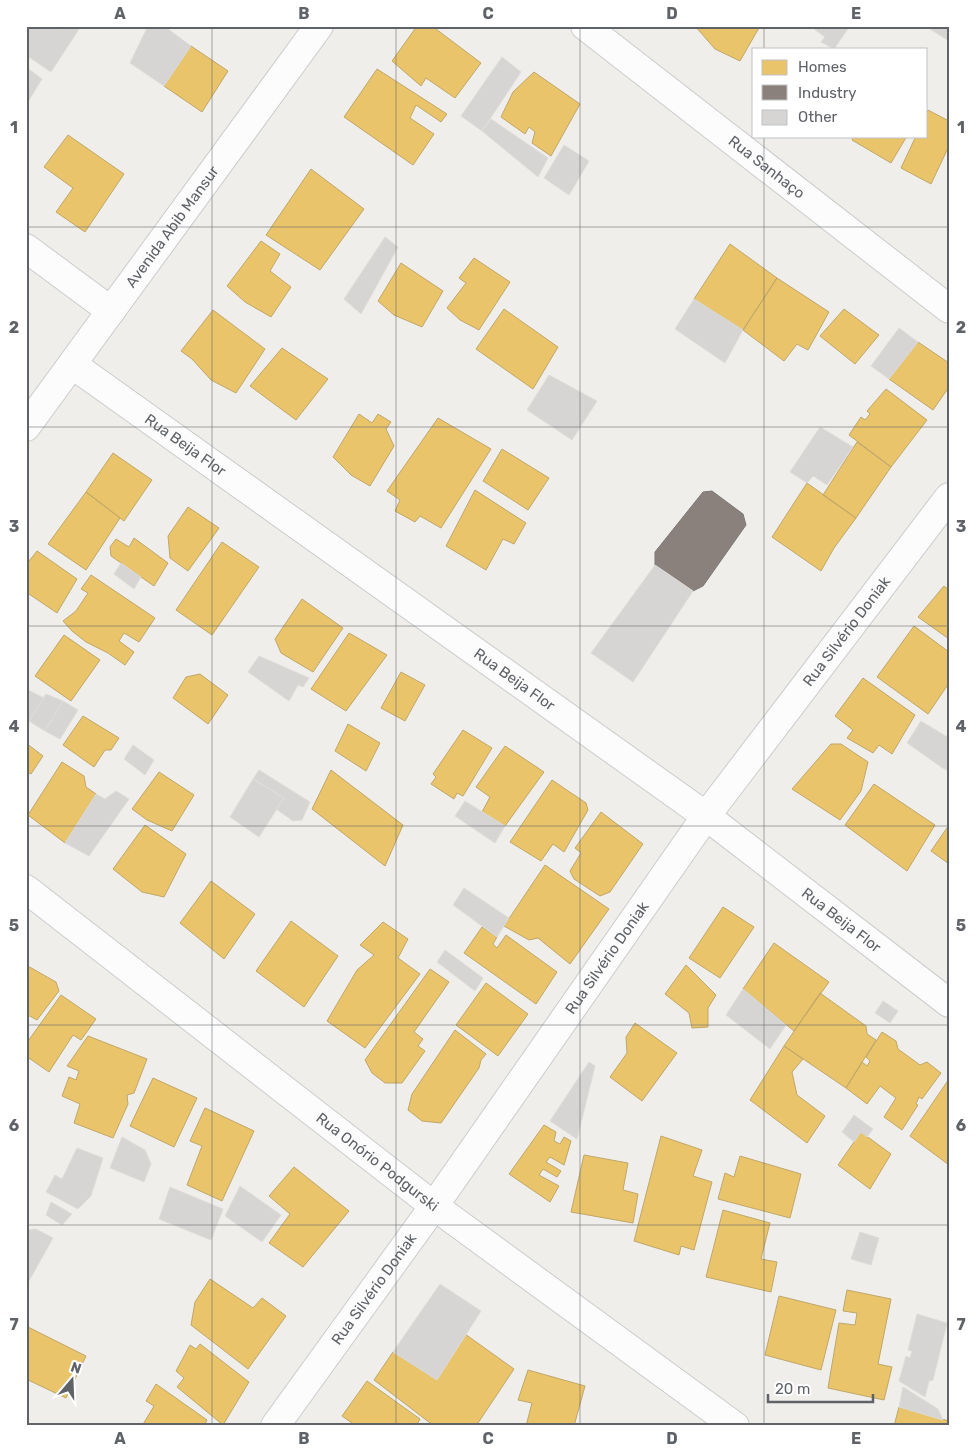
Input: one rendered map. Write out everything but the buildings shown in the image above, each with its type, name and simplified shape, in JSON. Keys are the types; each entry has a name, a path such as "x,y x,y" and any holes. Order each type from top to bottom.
{"street":[{"name":"Avenida Abib Mansur","path":"27,424 73,365 319,26"},
{"name":"Rua Sanhaço","path":"585,26 949,309"},
{"path":"26,248 111,311"},
{"name":"Rua Beija Flor","path":"73,365 706,816 949,1003"},
{"name":"Rua Silvério Doniak","path":"274,1426 434,1206 706,816 949,497"},
{"name":"Rua Onório Podgurski","path":"26,888 434,1206 735,1426"}]}
